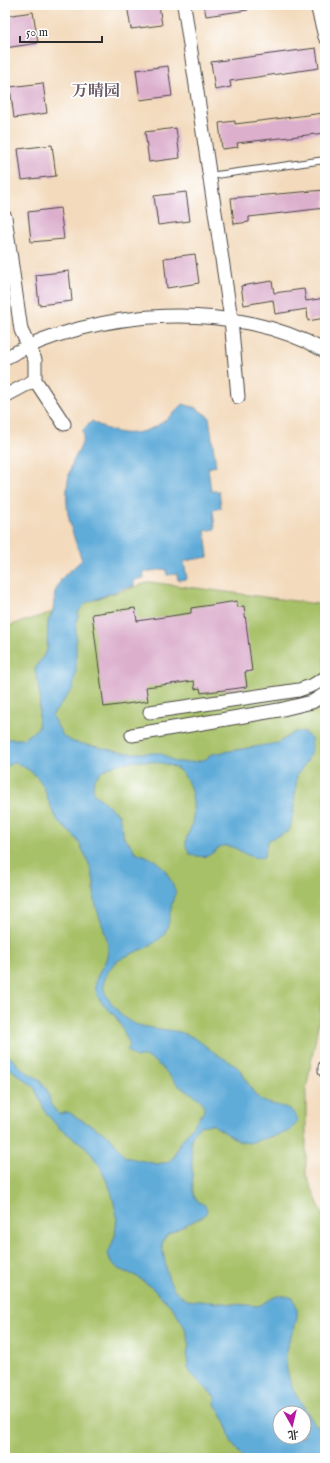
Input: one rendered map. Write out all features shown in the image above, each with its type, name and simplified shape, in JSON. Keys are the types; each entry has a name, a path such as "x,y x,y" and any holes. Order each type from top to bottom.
{"street":[{"path":"184,5 231,320 238,397"},
{"path":"317,5 325,37"},
{"path":"5,217 21,330 35,360 35,380 64,424"},
{"path":"5,358 27,345 89,327 123,320 193,317 231,320 291,335 325,351"},
{"path":"5,396 35,380"},
{"path":"150,712 299,690 313,685 325,678"},
{"path":"132,735 279,710 312,702 325,694"}],"lane":[{"path":"209,176 325,160"}],"green space":[{"path":"150,582 325,605 325,987 306,1090 306,1175 325,1220 325,1458 5,1458 5,627"}],"water":[{"path":"183,404 196,408 209,417 216,466 208,468 211,491 219,491 221,508 213,510 215,529 205,531 208,557 184,561 187,579 178,580 177,574 167,575 166,569 143,572 144,578 134,580 134,586 124,588 86,603 79,611 76,624 76,671 73,688 52,716 63,736 73,742 128,753 161,753 175,762 194,762 206,759 211,754 278,743 295,732 304,732 311,738 312,750 307,761 297,775 293,815 289,831 268,840 264,857 258,858 249,856 233,847 228,846 222,846 207,856 190,854 186,845 186,838 192,823 192,798 187,780 176,768 150,761 135,761 120,764 107,768 98,775 93,785 94,794 119,815 124,838 132,846 135,852 152,859 162,866 176,892 173,898 168,925 162,936 149,946 119,960 113,965 108,973 104,982 104,990 110,1001 129,1021 150,1028 174,1031 196,1039 214,1053 233,1063 243,1074 255,1094 261,1100 287,1108 292,1111 298,1121 290,1131 249,1143 238,1141 212,1124 200,1126 194,1133 191,1140 193,1192 197,1200 205,1205 207,1210 205,1215 168,1234 163,1240 162,1246 168,1278 174,1289 186,1300 258,1306 278,1296 293,1298 296,1306 297,1320 287,1346 286,1363 291,1384 302,1405 272,1405 272,1445 312,1445 312,1420 323,1431 325,1437 326,1444 324,1458 243,1458 231,1442 226,1423 215,1404 215,1397 191,1374 188,1368 187,1356 189,1343 185,1328 173,1308 150,1286 136,1276 119,1269 111,1262 108,1254 115,1236 117,1216 111,1191 100,1166 86,1147 59,1128 46,1113 34,1087 5,1065 5,1052 25,1071 39,1079 47,1090 51,1105 59,1114 68,1112 109,1136 125,1157 157,1164 168,1162 174,1157 179,1144 204,1111 200,1100 179,1086 154,1061 142,1057 136,1058 127,1050 130,1045 121,1025 100,1000 97,994 96,982 106,960 108,948 106,936 95,901 93,878 86,857 77,839 57,819 40,780 26,768 15,762 5,767 5,739 23,739 38,728 40,697 35,669 47,650 48,621 53,611 55,592 62,578 82,560 68,515 67,492 71,467 83,440 83,430 92,421 117,432 129,433 141,432 163,422"}],"building":[{"path":"127,5 159,5 162,25 131,29"},
{"path":"204,5 247,5 248,10 206,16"},
{"path":"33,12 38,43 5,48 5,16"},
{"path":"316,48 319,68 230,81 231,87 215,90 211,62"},
{"path":"168,66 172,96 140,100 136,70"},
{"path":"43,83 47,113 14,118 10,87"},
{"path":"324,113 325,133 237,143 238,147 222,149 219,123 235,121 235,124"},
{"path":"176,128 180,158 149,162 145,132"},
{"path":"52,145 56,176 22,180 18,149"},
{"path":"325,190 325,208 249,217 249,222 234,224 231,198"},
{"path":"186,192 190,221 158,225 154,196"},
{"path":"60,208 64,239 31,242 28,212"},
{"path":"195,254 199,283 167,288 164,258"},
{"path":"69,271 72,301 39,305 36,275"},
{"path":"272,281 274,293 304,289 306,301 325,298 325,318 308,321 307,309 275,314 273,300 244,305 241,286"},
{"path":"237,601 237,607 244,606 252,671 245,672 247,687 201,693 200,688 195,689 194,681 146,687 148,701 104,707 92,614 135,608 137,621 191,613 191,608"}],"district":[{"name":"万晴园","path":"96,90"}]}
